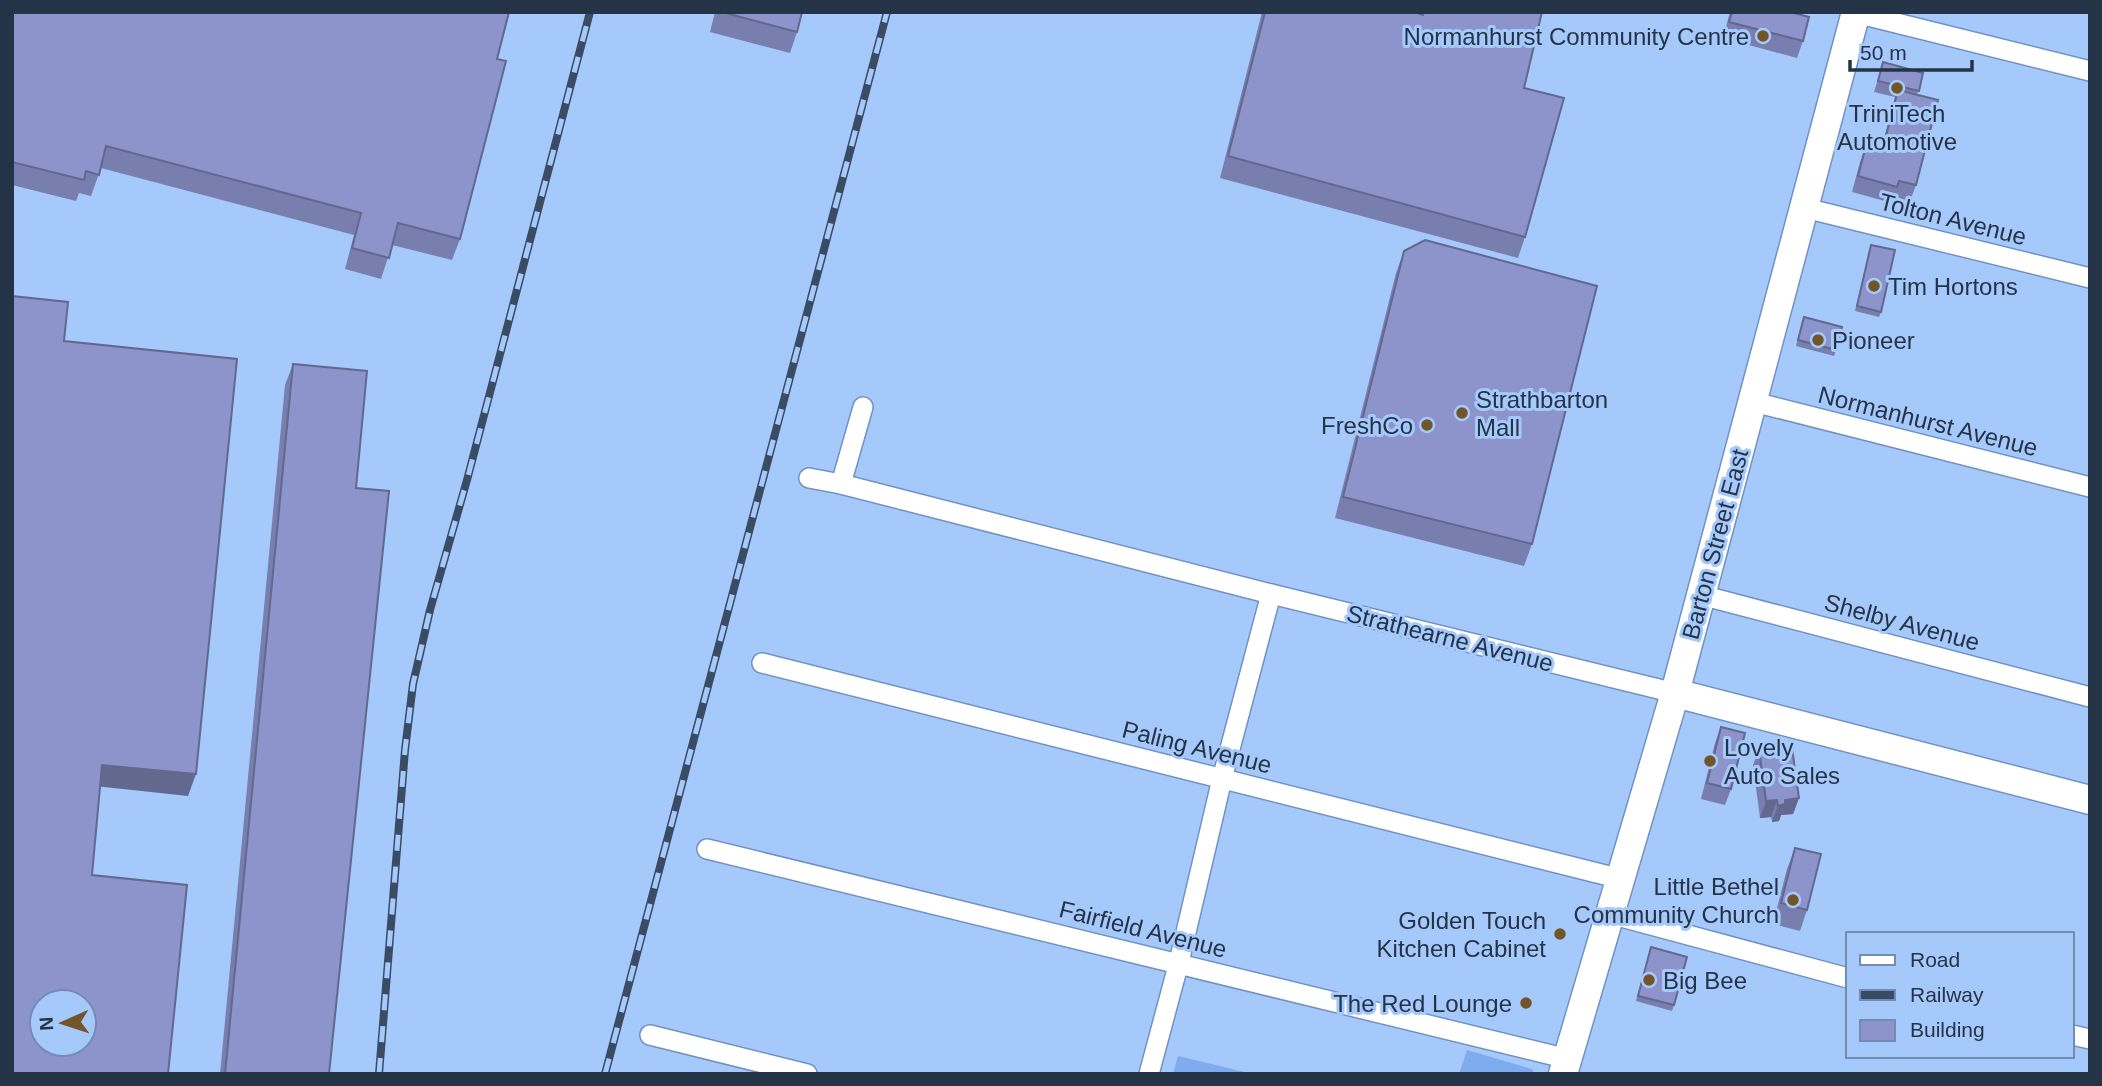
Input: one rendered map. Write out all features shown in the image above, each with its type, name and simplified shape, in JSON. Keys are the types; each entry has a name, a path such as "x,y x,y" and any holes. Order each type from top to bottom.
{"main road":[{"name":"Barton Street East","path":"1566,1066 1702,595 1856,12"},
{"name":"Strathearne Avenue","path":"1675,693 2090,800"}],"street":[{"path":"1856,12 2090,71"},
{"name":"Tolton Avenue","path":"1805,208 2090,278"},
{"name":"Normanhurst Avenue","path":"1754,402 2090,487"},
{"path":"841,484 863,407"},
{"name":"Strathearne Avenue","path":"809,478 1675,693"},
{"path":"1149,1074 1180,962 1222,779 1271,594"},
{"name":"Shelby Avenue","path":"1702,595 2090,697"},
{"name":"Paling Avenue","path":"762,663 1621,879"},
{"name":"Fairfield Avenue","path":"707,849 1180,962 1566,1066"},
{"path":"1610,914 1846,977"},
{"path":"650,1035 807,1074"}],"shaded area":[{"path":"1467,1050 1532,1069 1534,1074 1459,1074"},
{"path":"1178,1056 1253,1074 1173,1074"}],"building":[{"path":"12,12 509,12 497,59 506,61 460,239 398,223 389,258 352,248 361,213 106,146 99,175 86,171 84,180 12,162"},
{"path":"722,12 802,12 797,32"},
{"path":"1265,12 1414,12 1423,15 1424,12 1542,12 1524,88 1564,98 1525,237 1228,156"},
{"path":"1732,12 1790,12 1809,17 1803,41 1729,22"},
{"path":"1883,62 1923,73 1919,91 1878,81"},
{"path":"1898,90 1938,100 1916,185 1899,181 1897,187 1858,176 1866,146 1882,151"},
{"name":"Strathbarton Mall","path":"1425,240 1597,286 1532,544 1343,497 1404,251"},
{"path":"1871,245 1895,250 1881,312 1857,306"},
{"path":"12,296 68,302 64,341 237,359 196,774 102,765 92,875 187,885 168,1074 12,1074"},
{"path":"1804,317 1842,327 1836,350 1798,340"},
{"path":"293,364 367,371 356,488 389,491 329,1074 225,1074"},
{"path":"1721,727 1745,733 1731,789 1707,783"},
{"path":"1786,746 1792,748 1799,798 1785,800 1785,804 1778,806 1777,800 1766,801 1759,749"},
{"path":"1795,848 1821,854 1807,910 1781,903"},
{"path":"1651,947 1687,957 1674,1005 1638,996"}],"railway":[{"path":"379,1074 405,750 413,684 430,610 467,480 590,12"},
{"path":"605,1074 887,12"}],"place":[{"name":"Normanhurst Community Centre","path":"1763,36"},
{"name":"TriniTech Automotive","path":"1897,88"},
{"name":"Tim Hortons","path":"1874,286"},
{"name":"Pioneer","path":"1818,340"},
{"name":"Strathbarton Mall","path":"1462,413"},
{"name":"FreshCo","path":"1427,425"},
{"name":"Lovely Auto Sales","path":"1710,761"},
{"name":"Little Bethel Community Church","path":"1793,900"},
{"name":"Golden Touch Kitchen Cabinet","path":"1560,934"},
{"name":"Big Bee","path":"1649,980"},
{"name":"The Red Lounge","path":"1526,1003"}]}
